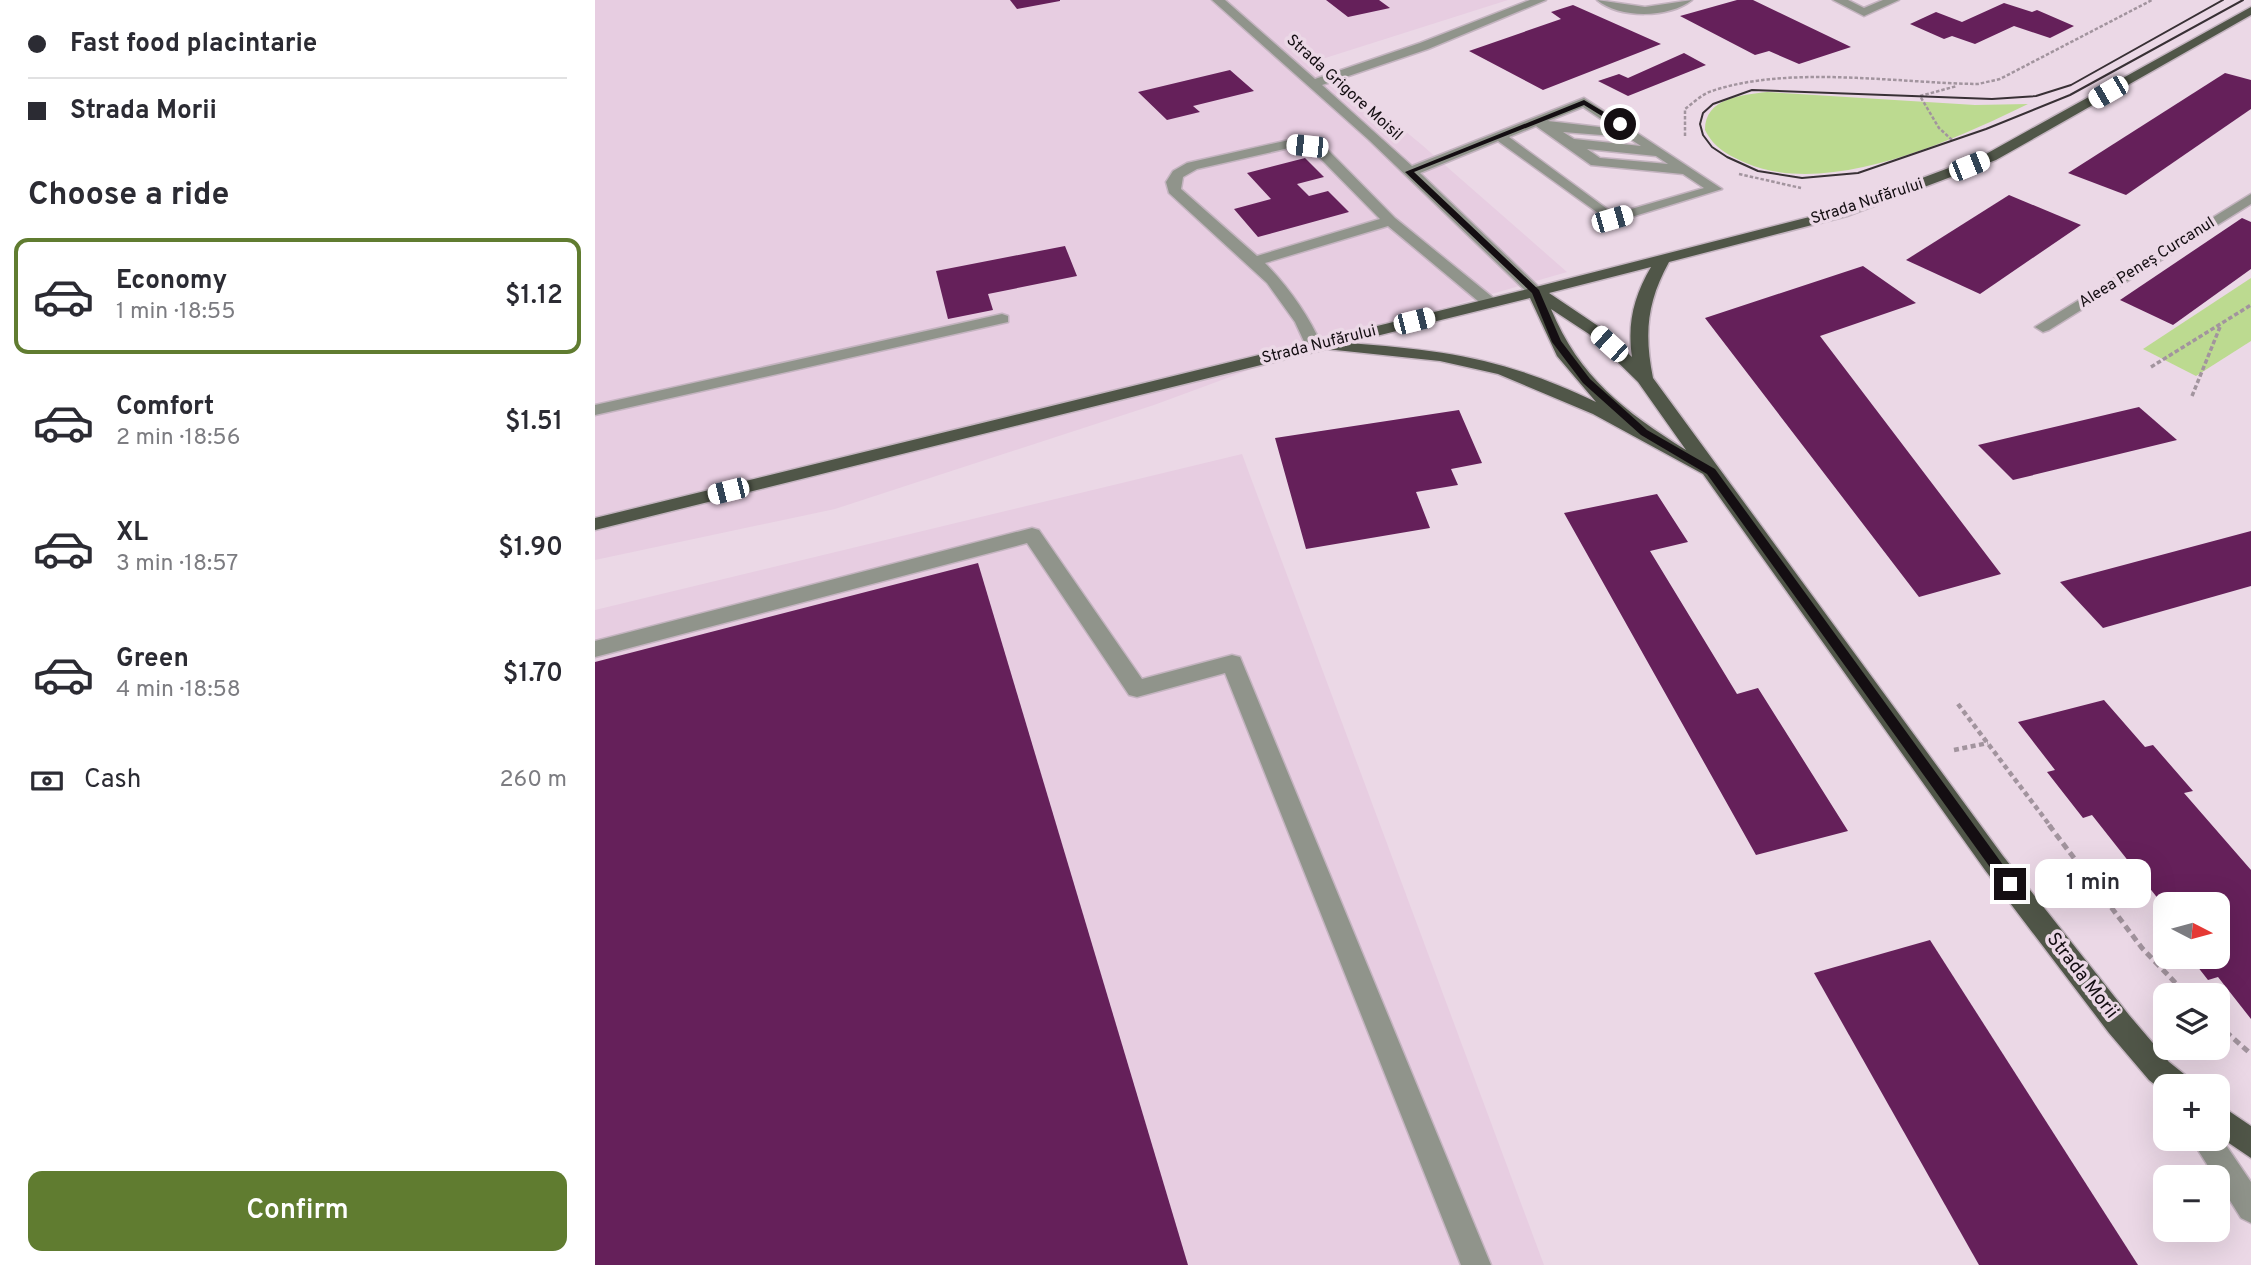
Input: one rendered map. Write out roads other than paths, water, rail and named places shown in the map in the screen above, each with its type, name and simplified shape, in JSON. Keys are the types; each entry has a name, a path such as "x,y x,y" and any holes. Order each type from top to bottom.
{"main road":[{"name":"Strada Nufărului","path":"595,524 1536,292 1842,213 1991,157 2251,10"},
{"path":"1644,378 1636,320 1647,286 1663,260"},
{"name":"Strada Morii","path":"1536,292 1595,331 1644,378 1994,863 2164,1074"},
{"name":"Strada Morii","path":"1536,292 1566,358 1587,381 1644,432 1711,472"},
{"path":"1314,346 1426,354 1479,363 1548,387 1644,432"},
{"path":"2230,1127 2251,1144"}],"street":[{"name":"Strada Grigore Moisil","path":"1218,0 1315,83 1536,292"},
{"path":"1315,83 1424,46 1540,0"},
{"path":"1603,0 1638,12 1653,11 1686,0"},
{"path":"1839,0 1864,12 1893,0"},
{"path":"1409,172 1498,135 1541,123 1584,102 1638,135 1715,189 1612,219 1498,135"},
{"path":"1541,123 1638,135"},
{"path":"1541,123 1596,162 1687,170"},
{"path":"1570,143 1661,152"},
{"path":"1314,346 1305,323 1252,262 1174,190 1173,182 1178,174 1192,166 1272,146 1307,146 1321,151 1390,221 1490,303"},
{"name":"Aleea Peneș Curcanul","path":"2043,327 2251,198"},
{"path":"1252,262 1390,221"},
{"path":"595,410 1002,319"},
{"path":"595,649 1032,535 1137,690 1231,663 1476,1265"},
{"path":"2213,1151 2251,1208"}],"tram line":[{"path":"2223,0 2071,85 2036,96 1992,99 1752,90 1713,104 1703,113 1700,124 1703,135 1712,147 1758,171 1802,178 1858,173 1986,129 2070,95 2243,0"}]}
